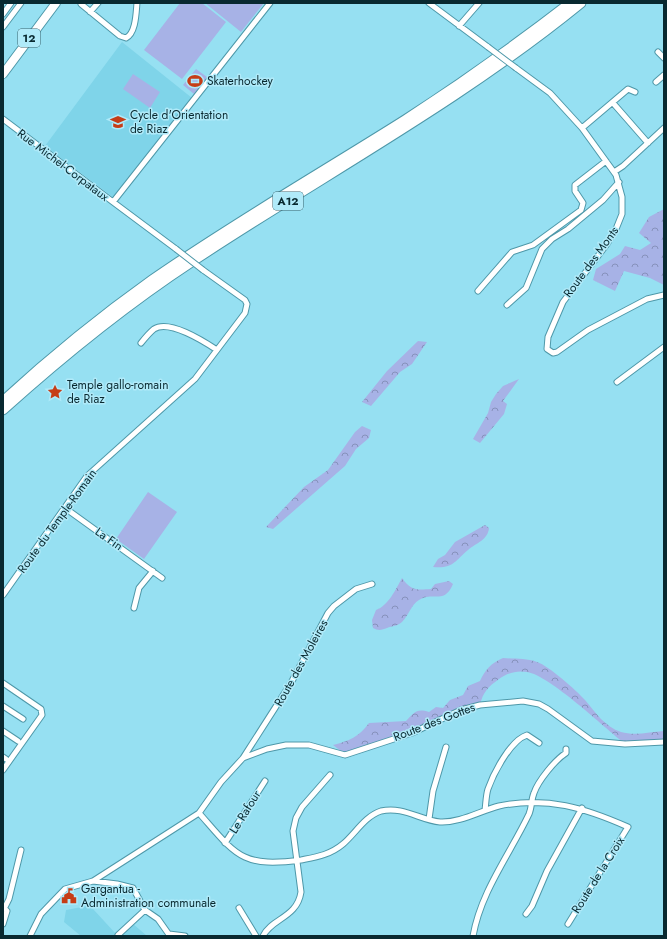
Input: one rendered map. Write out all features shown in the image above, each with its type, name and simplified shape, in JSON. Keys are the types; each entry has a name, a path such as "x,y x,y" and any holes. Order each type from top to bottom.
{"highway":[{"name":"A12","path":"3,401 66,345 153,280 224,232 431,103 503,54 570,3"},
{"name":"A12","path":"3,410 71,351 157,286 228,238 447,100 507,60 581,3"}],"main road":[{"name":"12","path":"3,74 56,3"}],"street":[{"path":"11,3 4,10 12,14"},
{"path":"3,28 21,3"},
{"path":"90,12 98,3"},
{"path":"81,4 122,37 126,38 132,30 137,3"},
{"name":"Rue Michel-Corpataux","path":"3,119 113,202 270,3"},
{"name":"Route des Monts","path":"429,3 550,93 582,128 614,172 619,182 623,203 619,222 607,244 563,302 548,337 547,349 550,352 557,352 588,330 647,299 664,295"},
{"path":"459,26 480,3"},
{"path":"658,52 664,58"},
{"path":"656,82 664,75"},
{"path":"582,128 628,89 635,92"},
{"path":"613,103 648,143"},
{"path":"614,172 624,166 664,128"},
{"path":"478,291 512,252 533,245 581,210 583,203 576,192 575,185 606,161"},
{"path":"507,305 526,288 542,249 552,239 568,229 603,200 619,182"},
{"name":"Route du Temple-Romain","path":"3,595 87,476 195,379 245,313 247,304 113,202"},
{"path":"141,343 155,329 162,327 187,332 217,350"},
{"path":"617,382 664,347"},
{"name":"La Fin","path":"65,508 162,578"},
{"path":"134,608 139,588 153,571"},
{"name":"Route des Moleires","path":"244,758 291,683 328,613 342,599 356,589 372,584"},
{"path":"3,683 41,709 42,715 3,770"},
{"name":"Route des Gottes","path":"30,936 41,914 65,889 93,881 199,813 221,782 244,758 267,749 286,745 310,746 345,755 412,733 461,710 480,705 523,701 539,704 548,709 592,741 625,744 664,742"},
{"path":"3,706 23,719"},
{"path":"3,731 18,741"},
{"path":"485,810 488,790 497,768 520,738 527,735 538,743"},
{"path":"429,819 432,791 446,747"},
{"path":"473,936 481,906 529,813 534,792 556,760 566,753 566,749"},
{"path":"263,936 292,911 300,899 293,831 296,818 302,807 330,775"},
{"name":"Le Rafour","path":"225,843 264,781"},
{"name":"Route de la Croix","path":"199,813 225,843 245,859 270,863 321,857 342,845 368,819 380,812 390,810 401,811 440,822 457,820 485,810 513,804 532,802 582,808 628,828 568,924"},
{"path":"526,914 532,906 547,871 582,808"},
{"path":"3,924 7,911 4,907 9,899 21,850"},
{"path":"93,881 133,888 145,910 158,919 170,935 185,936"},
{"path":"239,908 256,936"},
{"path":"118,935 145,910"}],"shaded area":[{"name":"Cycle d'Orientation de Riaz","path":"122,42 192,98 113,197 45,146"},
{"path":"87,906 93,909 116,934 132,923 147,936 81,936 64,922 66,910"}],"green space":[{"path":"180,3 202,3 226,22 182,79 144,50"},
{"path":"205,3 264,3 241,32"},
{"name":"Skaterhockey","path":"196,69 207,77 194,94 183,85"},
{"path":"133,74 160,92 150,108 123,89"},
{"path":"664,209 664,285 650,278 624,271 615,291 593,280 596,269 620,254 625,246 640,250 651,243 639,233 649,217"},
{"path":"418,341 427,342 412,364 400,372 371,406 362,402 387,371"},
{"path":"519,379 503,401 507,404 504,414 480,443 473,439 488,413 491,402 496,394 503,386"},
{"path":"362,426 371,430 369,438 356,449 345,466 273,529 266,527 304,487 328,470 355,432"},
{"path":"148,492 177,512 144,559 116,539"},
{"path":"485,525 489,528 488,532 481,541 453,563 445,567 433,567 438,559 445,555 455,542"},
{"path":"402,578 408,585 415,589 431,589 435,584 449,581 453,584 450,590 442,596 429,597 419,600 399,624 382,630 373,628 372,620 376,610 388,601"},
{"path":"503,658 529,660 542,664 575,690 610,727 621,732 632,734 664,731 664,742 625,744 577,703 549,682 537,675 520,671 505,675 486,690 480,705 461,710 414,732 346,755 333,745 353,738 369,723 406,721 418,711 429,712 436,707 443,708 450,700 463,695 468,686 480,681 489,667"}],"place":[{"name":"Skaterhockey","path":"195,81"},
{"name":"Cycle d'Orientation de Riaz","path":"118,122"},
{"name":"Temple gallo-romain de Riaz","path":"55,392"},
{"name":"Gargantua - Administration communale","path":"69,896"}]}
